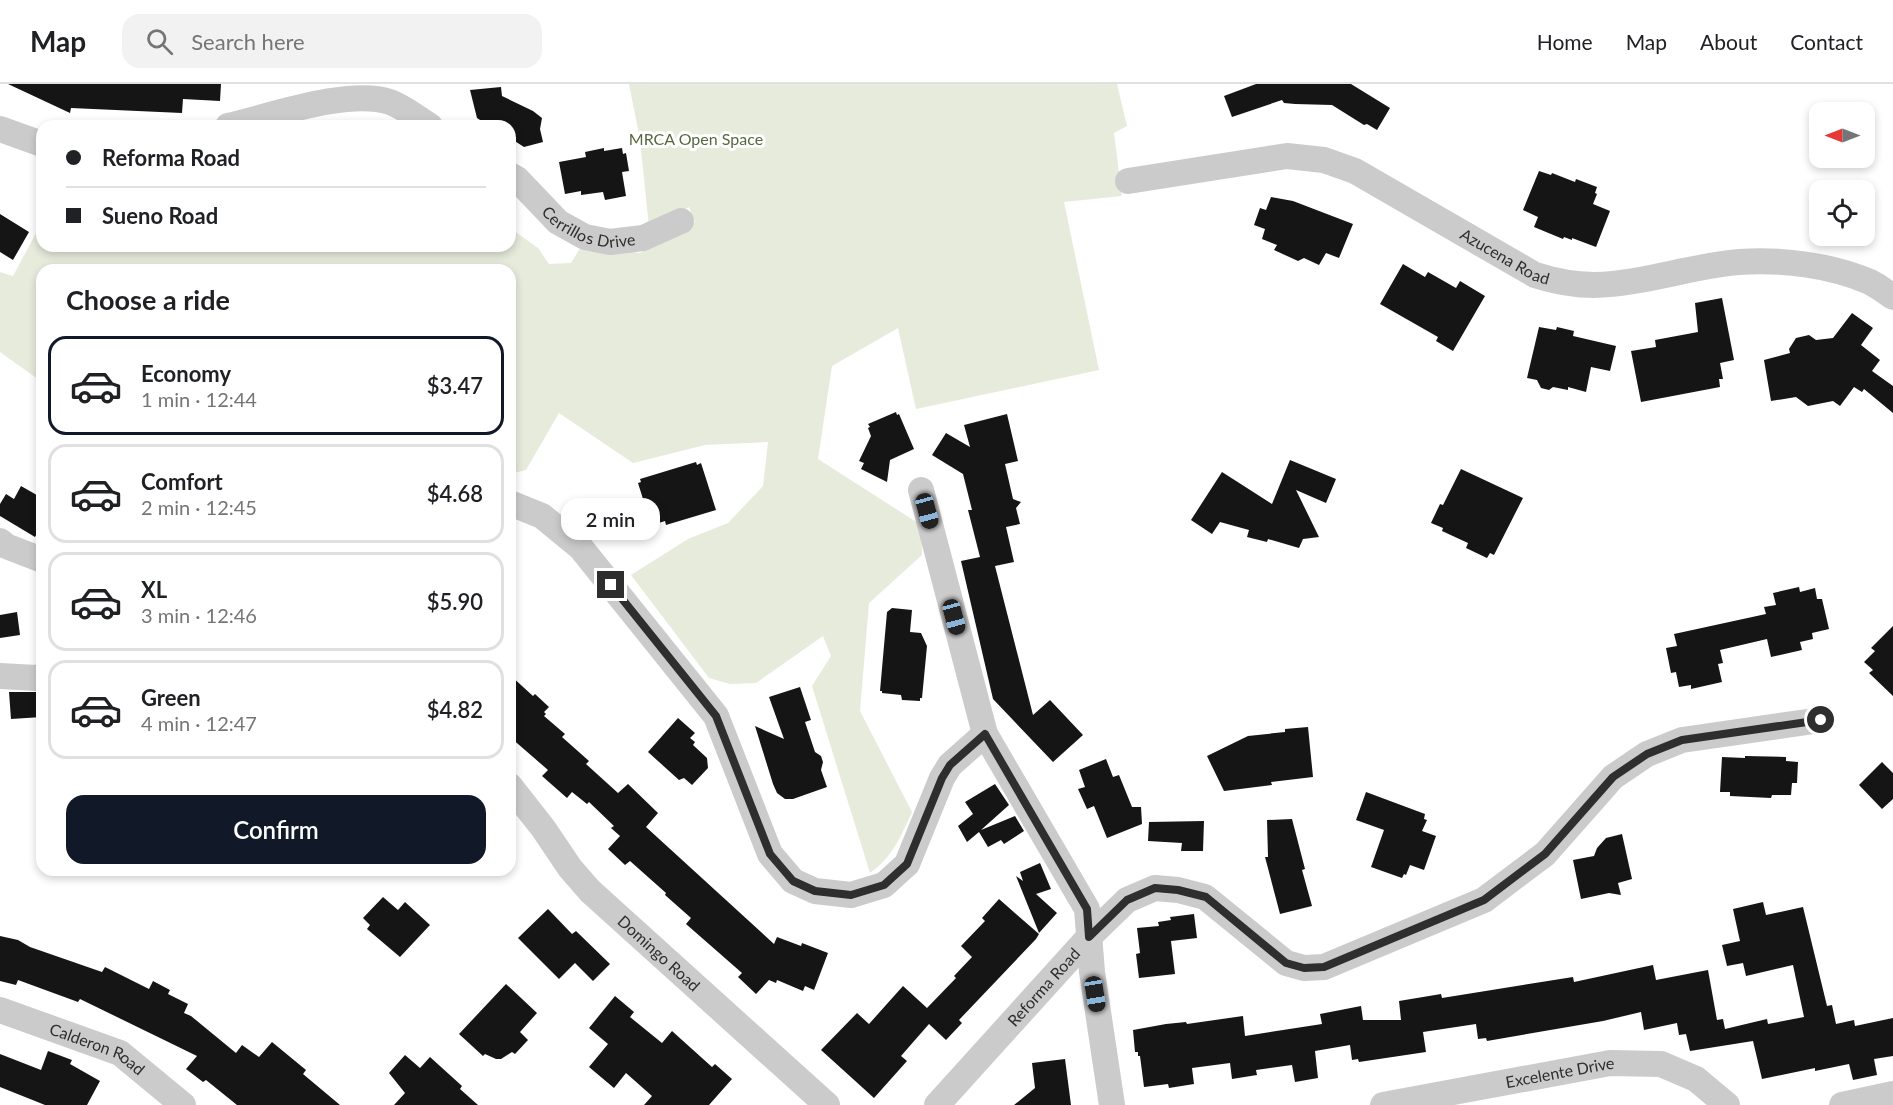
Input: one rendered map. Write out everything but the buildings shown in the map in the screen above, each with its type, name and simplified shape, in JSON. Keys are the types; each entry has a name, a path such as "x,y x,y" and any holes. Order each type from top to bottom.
{"street":[{"path":"252,120 336,99 364,97 391,102 420,120"},
{"path":"0,129 36,142"},
{"name":"Azucena Road","path":"1128,181 1287,156 1324,160 1355,171 1535,275 1559,282 1592,285 1617,284 1737,262 1774,261 1842,273 1871,283 1893,297"},
{"name":"Cerrillos Drive","path":"516,178 558,222 585,237 610,242 643,238 681,221"},
{"path":"921,490 985,734 1087,909 1092,972 1112,1105"},
{"path":"516,505 542,516 581,548 716,716 770,854 793,881 815,891 851,895 884,885 907,864 942,778 950,765 985,734"},
{"path":"0,541 6,546 36,558"},
{"path":"0,676 36,678"},
{"name":"Reforma Road","path":"937,1105 1089,937 1127,900 1155,888 1178,890 1206,897 1286,963 1304,968 1324,967 1484,900 1545,854 1613,777 1647,754 1682,740 1821,720"},
{"name":"Domingo Road","path":"516,794 570,868 590,891 827,1105"},
{"name":"Calderon Road","path":"0,1010 120,1053 183,1105"},
{"name":"Excelente Drive","path":"1383,1105 1610,1063 1661,1064 1696,1079 1727,1105"},
{"path":"1842,1105 1893,1094"}],"green space":[{"name":"MRCA Open Space","path":"629,84 1117,84 1127,126 1114,133 1122,196 1064,202 1099,370 916,409 898,328 832,366 818,459 921,525 922,555 869,603 860,711 912,812 890,853 870,873 812,686 831,656 823,636 756,683 730,684 709,678 631,575 688,539 728,523 763,486 768,442 705,445 633,463 559,413 526,470 516,472 516,264 36,264 36,378 0,352 0,272 13,276 36,233 36,252 516,252 516,232 538,248 549,264 571,263 582,245 640,253 695,222 689,207 649,227 640,140"}],"route":[{"path":"611,585 716,716 770,854 793,881 815,891 851,895 884,885 907,864 942,778 950,765 985,734 1087,909 1089,937 1127,900 1155,888 1178,890 1206,897 1286,963 1304,968 1324,967 1484,900 1545,854 1613,777 1647,754 1682,740 1821,720"}]}
